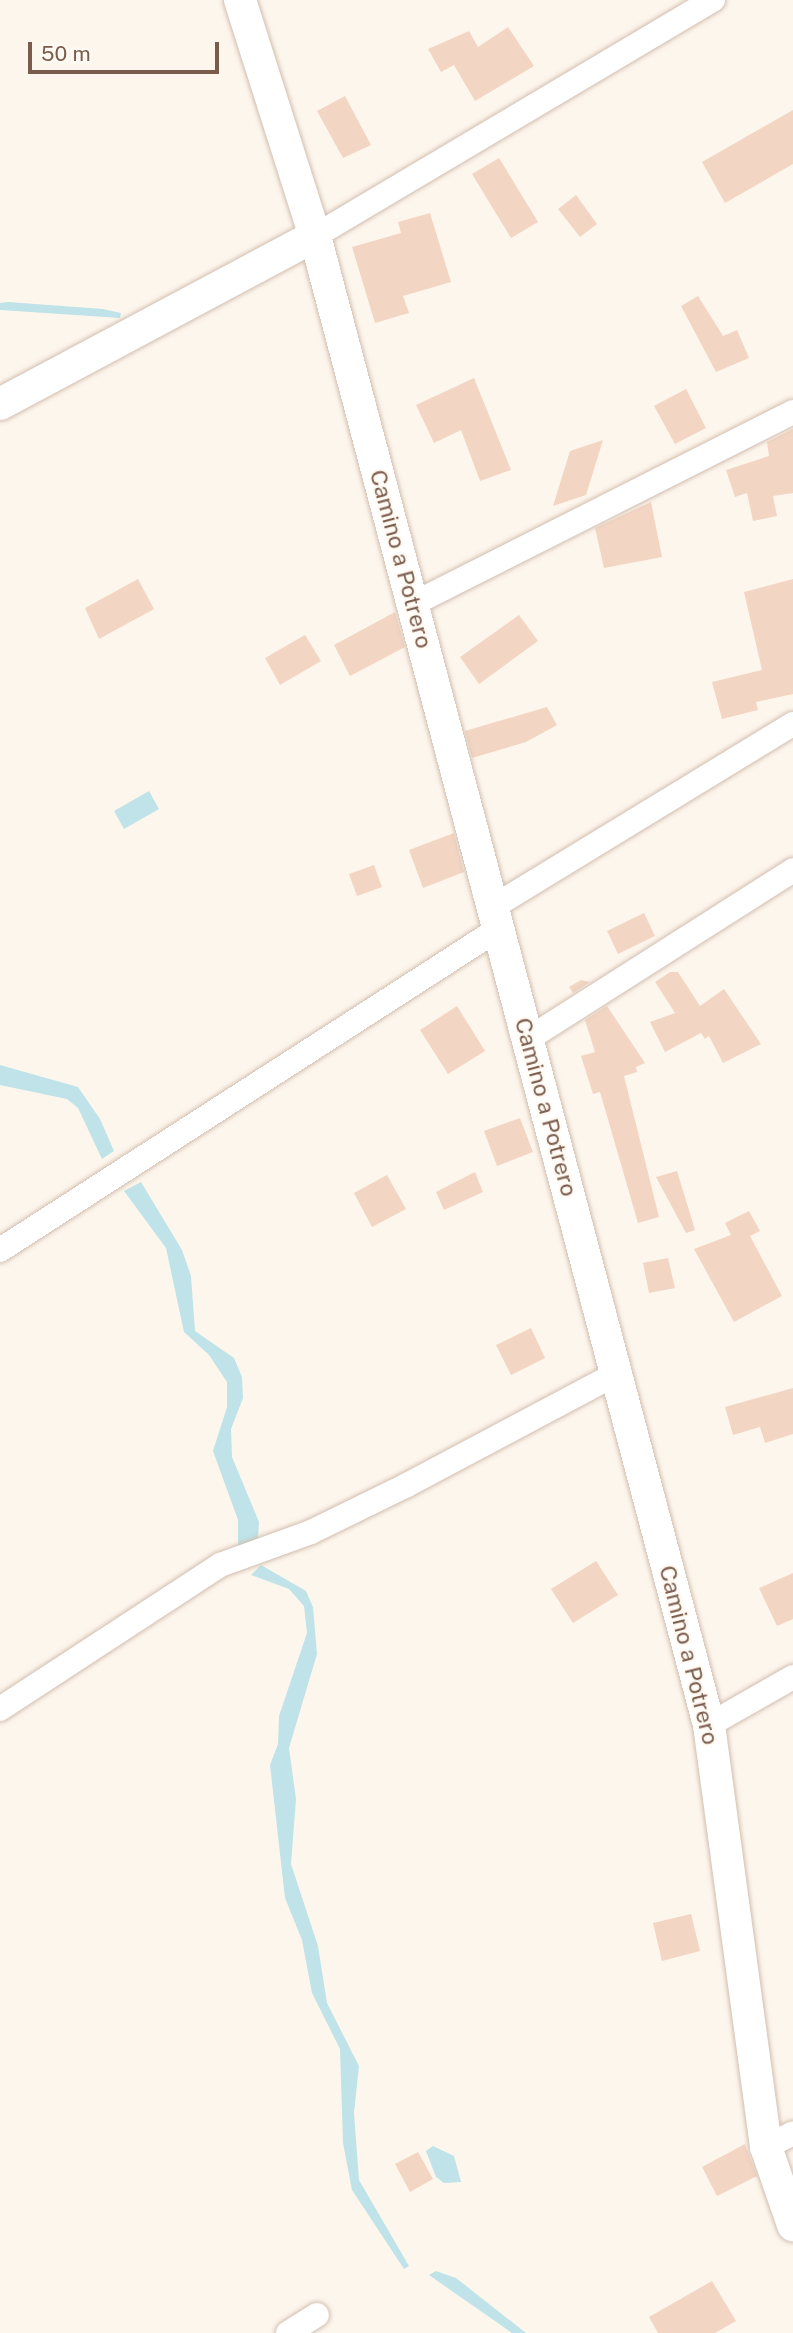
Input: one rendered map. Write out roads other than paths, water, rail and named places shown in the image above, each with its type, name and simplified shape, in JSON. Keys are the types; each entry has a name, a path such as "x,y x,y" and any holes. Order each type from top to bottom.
{"street":[{"name":"Camino a Potrero","path":"240,0 315,236 709,1725 793,2225"},
{"path":"0,404 315,236 713,0"},
{"path":"413,604 793,411"},
{"path":"0,1250 496,918 793,724"},
{"path":"528,1039 793,870"},
{"path":"0,1709 220,1565 311,1532 407,1485 616,1374"},
{"path":"709,1725 793,1677"},
{"path":"288,2333 317,2315"}],"water":[{"path":"0,303 103,309 121,313 120,318 0,310"},
{"path":"149,791 159,809 124,829 114,811"},
{"path":"0,1065 78,1087 100,1119 114,1151 102,1159 78,1108 67,1099 0,1085"},
{"path":"141,1182 182,1250 191,1276 195,1331 234,1358 242,1377 243,1398 231,1429 232,1457 259,1522 258,1539 238,1546 238,1520 213,1451 227,1407 227,1382 209,1355 184,1332 166,1248 124,1191"},
{"path":"261,1565 306,1591 313,1607 317,1654 289,1748 296,1799 291,1864 318,1946 327,2003 359,2066 354,2113 359,2180 409,2266 404,2269 352,2190 343,2143 340,2049 312,1993 302,1940 285,1898 270,1765 278,1744 279,1716 307,1633 304,1606 289,1589 251,1575"},
{"path":"433,2146 454,2156 461,2182 444,2183 436,2177 426,2151"},
{"path":"436,2271 456,2278 526,2333 512,2333 429,2275"}]}
